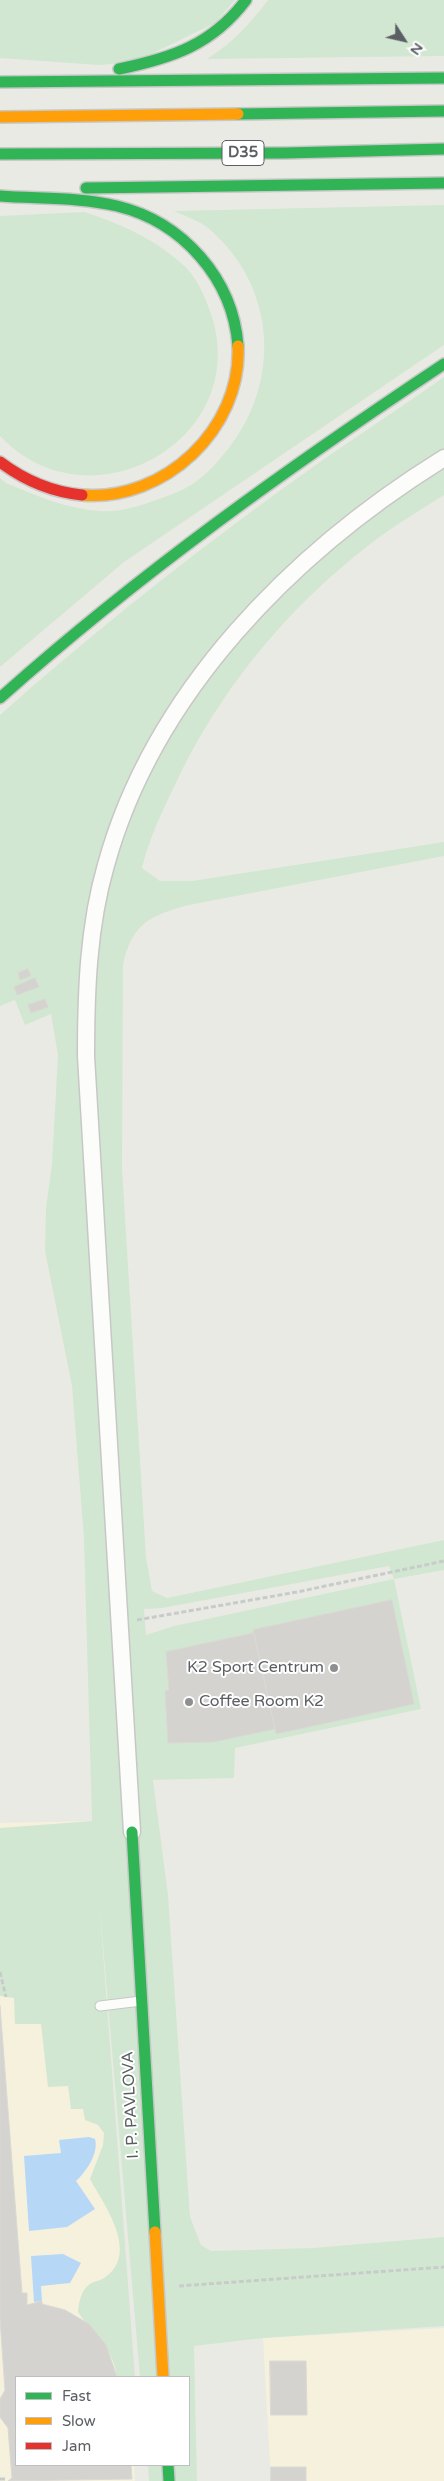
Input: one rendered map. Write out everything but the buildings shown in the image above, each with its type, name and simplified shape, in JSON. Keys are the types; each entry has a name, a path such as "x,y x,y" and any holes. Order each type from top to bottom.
{"main road":[{"path":"48,82 156,61 186,51 198,46 226,24 246,0"},
{"path":"0,82 444,78"},
{"path":"0,117 444,111"},
{"name":"D35","path":"0,154 276,153 444,149"},
{"path":"0,194 444,183"},
{"path":"0,462 35,483 70,493 89,496 115,494 150,483 181,465 208,438 229,400 236,368 237,335 228,298 214,271 189,242 161,223 123,208 38,194"},
{"path":"0,698 103,610 179,551 274,481 444,364"},
{"name":"I. P. PAVLOVA","path":"132,1832 163,2376"},
{"path":"168,2466 169,2481"}],"street":[{"path":"132,1832 86,1056 86,1002 96,907 106,864 126,806 145,762 183,700 208,666 241,627 311,556 407,480 444,458"}],"lane":[{"path":"100,2006 142,2001"}],"path":[{"path":"119,1623 297,1592 444,1561"},
{"path":"0,1972 6,1997"},
{"path":"158,2288 444,2267"}],"shaded area":[{"path":"92,1821 128,2376 15,2376 15,2466 134,2466 135,2481 0,2481 0,1823"},
{"path":"444,2328 444,2481 271,2481 263,2338"}],"green space":[{"path":"0,0 235,0 215,23 135,62 99,65 0,58"},
{"path":"268,0 444,0 444,56 207,59 240,32"},
{"path":"444,205 444,345 124,562 0,667 0,478 6,483 41,497 76,508 115,511 145,504 184,489 208,471 228,449 245,422 257,394 263,364 264,334 258,305 247,277 231,251 208,228 174,211"},
{"path":"84,212 123,226 147,239 170,254 191,273 210,311 218,357 209,398 188,432 156,457 118,472 77,475 37,463 0,436 0,216"},
{"path":"444,377 444,495 387,532 339,570 310,596 257,654 211,718 192,752 156,827 142,868 160,881 192,881 444,842 444,856 189,905 154,917 138,930 132,939 123,965 122,1168 146,1557 152,1591 167,1598 444,1540 444,1570 394,1579 421,1709 235,1748 234,1778 153,1780 168,1895 190,2217 201,2245 211,2251 313,2248 444,2237 444,2326 263,2338 194,2346 197,2481 149,2481 148,2466 190,2466 190,2376 140,2376 99,1899 135,2376 117,2376 115,2366 107,2349 78,2312 84,2290 92,2283 104,2278 115,2268 119,2256 120,2243 116,2229 90,2179 103,2145 104,2133 98,2125 85,2120 83,2109 71,2109 68,2086 48,2087 41,2024 15,2024 14,1998 0,1996 0,1828 92,1821 84,1539 72,1386 45,1251 46,1208 52,1164 58,1055 51,1014 25,1025 15,1000 0,1006 0,715 96,633 195,554 330,455","holes":["389,1566 394,1579 174,1626 146,1635 144,1609 162,1608"]}],"water":[{"path":"89,2137 95,2139 95,2150 84,2173 76,2181 95,2209 67,2227 29,2231 24,2156 61,2153 59,2140"},
{"path":"63,2254 81,2263 70,2283 41,2286 42,2301 34,2302 31,2256"}],"traffic: fast":[{"path":"119,69 174,54 205,39 233,15 246,0"},
{"path":"0,82 444,78"},
{"path":"238,114 444,111"},
{"path":"0,154 285,153 444,149"},
{"path":"86,188 444,183"},
{"path":"0,196 103,203 141,214 163,225 183,240 215,276 226,298 234,321 238,346"},
{"path":"0,698 106,608 216,523 329,442 444,364"},
{"path":"132,1832 155,2232"},
{"path":"168,2466 169,2481"}],"traffic: slow":[{"path":"0,117 238,114"},
{"path":"82,495 112,494 142,486 168,473 192,454 212,431 227,405 236,377 238,346"},
{"path":"155,2232 163,2376"}],"traffic: jam":[{"path":"0,462 39,484 60,491 82,495"}],"place":[{"name":"K2 Sport Centrum","path":"334,1668"},
{"name":"Coffee Room K2","path":"189,1702"}]}
